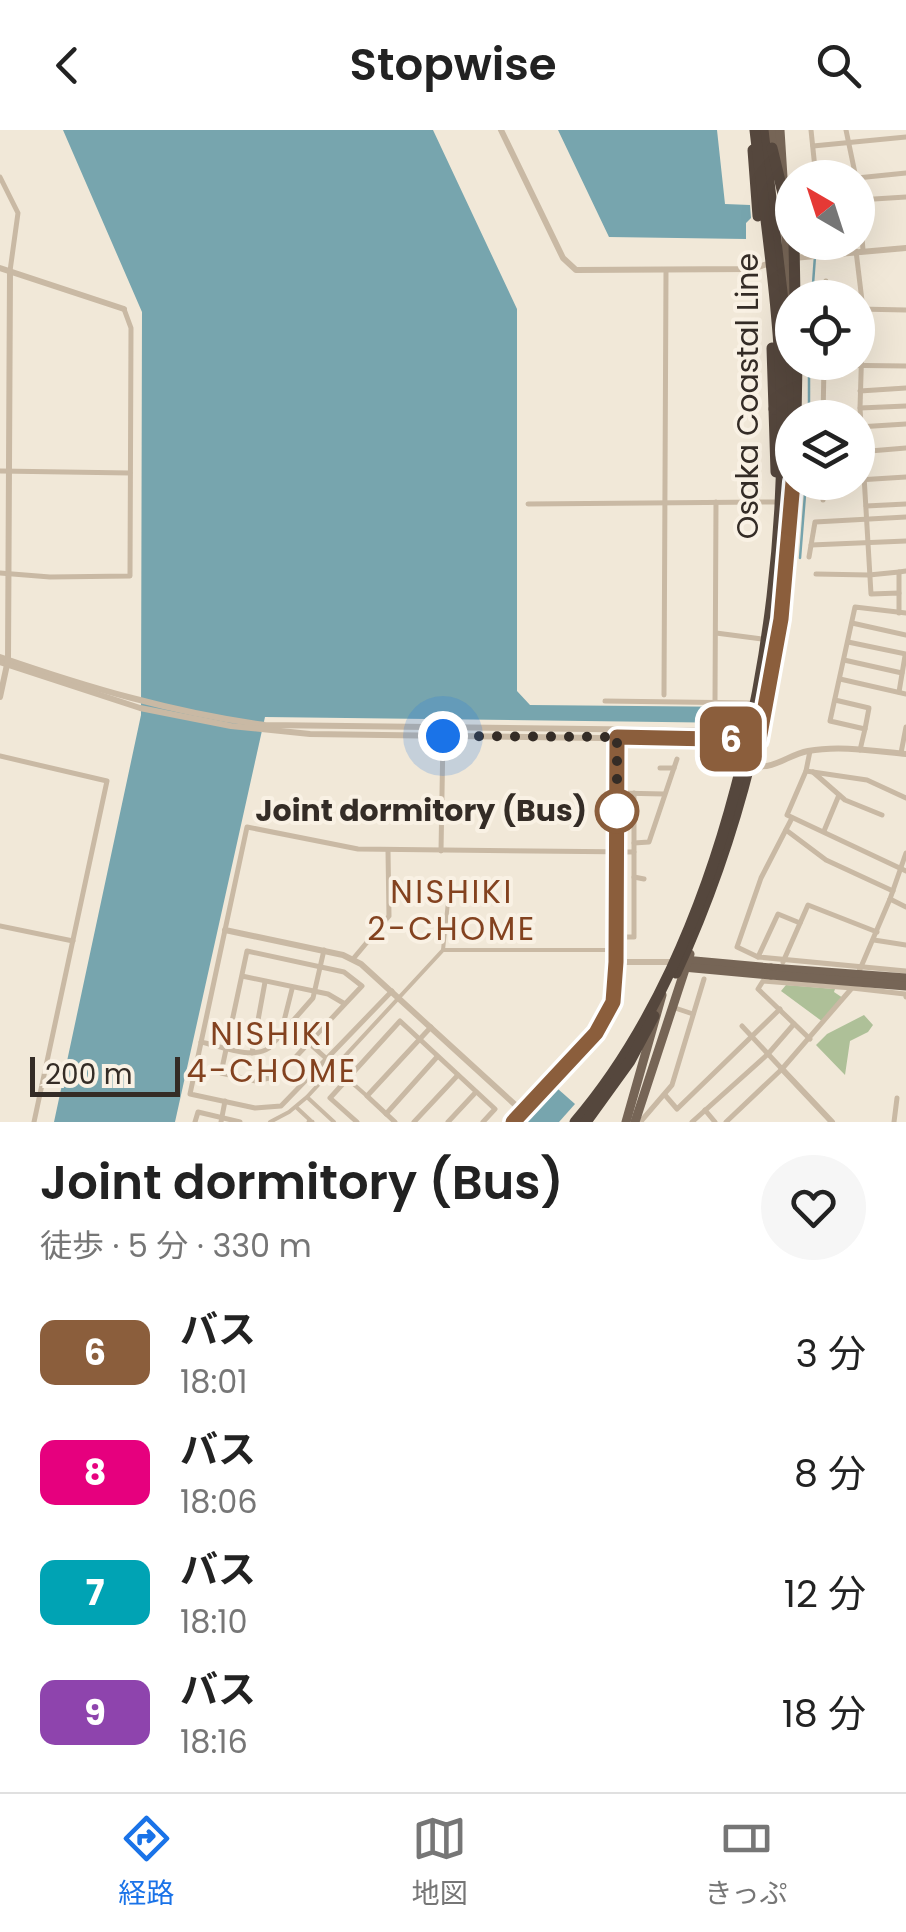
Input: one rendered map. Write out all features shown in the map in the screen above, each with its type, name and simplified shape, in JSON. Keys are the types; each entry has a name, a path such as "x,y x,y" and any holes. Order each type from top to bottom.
{"highway":[{"path":"753,130 771,331 775,454"},
{"path":"575,1122 634,1037 688,927 729,812 758,690 778,548 782,444 778,338 753,130"},
{"path":"768,130 775,160"},
{"path":"586,1122 642,1041 695,931 736,814 766,694 785,551 790,410 768,130"}],"main road":[{"name":"Osaka Coastal Line","path":"768,130 775,400"},
{"name":"Osaka Coastal Line","path":"780,130 782,160"},
{"name":"Osaka Coastal Line","path":"626,1122 671,962 719,831 744,735 762,639 776,500"},
{"name":"Osaka Coastal Line","path":"638,1121 686,964 724,868 754,766 781,619 791,500"},
{"path":"671,962 771,972 906,993"},
{"path":"771,972 906,974"}],"street":[{"path":"502,130 570,266 583,272 751,269 780,260"},
{"path":"812,130 814,160"},
{"path":"846,130 852,160"},
{"path":"813,146 906,136"},
{"path":"875,176 906,173"},
{"path":"0,177 18,213 10,271 5,472 9,575 0,697"},
{"path":"875,199 906,196"},
{"path":"875,250 906,248"},
{"path":"0,268 124,309 131,328 130,576 0,573"},
{"path":"664,695 666,271"},
{"path":"875,309 906,310"},
{"path":"875,366 906,366"},
{"path":"860,380 860,400"},
{"path":"860,392 906,388"},
{"path":"875,407 906,406"},
{"path":"875,426 906,424"},
{"path":"875,451 906,448"},
{"path":"5,472 130,474"},
{"path":"875,479 906,478"},
{"path":"528,504 775,499"},
{"path":"865,500 871,594 899,593"},
{"path":"715,702 716,502"},
{"path":"866,506 906,504"},
{"path":"809,556 815,522 906,518"},
{"path":"810,545 906,540"},
{"path":"816,574 869,576 902,571 902,613 855,606 830,721 865,728"},
{"path":"852,623 906,635"},
{"path":"716,633 762,639"},
{"path":"840,678 903,693 906,654 848,642"},
{"path":"844,660 902,673"},
{"path":"4,661 140,705 264,728 443,736 617,733"},
{"path":"835,700 869,708 860,750"},
{"path":"606,701 751,702"},
{"path":"754,766 769,767 810,750 904,754 906,727"},
{"path":"264,728 760,736"},
{"path":"513,1122 604,1024 613,1002 617,733"},
{"path":"442,851 443,736"},
{"path":"810,750 809,771 787,815 903,870"},
{"path":"0,756 107,781 34,1122"},
{"path":"634,843 649,842 678,759"},
{"path":"660,768 674,768"},
{"path":"809,771 840,795 882,815"},
{"path":"809,771 867,780 906,798"},
{"path":"617,793 665,794"},
{"path":"616,937 634,937 634,793"},
{"path":"824,832 840,795"},
{"path":"792,818 761,878 737,947 783,962 906,974"},
{"path":"448,902 443,950 282,1106 255,1108 190,1094 247,826 358,849 634,852"},
{"path":"786,830 826,860 893,890"},
{"path":"353,959 389,916 388,851"},
{"path":"726,1122 810,1040 852,988 903,870 906,853"},
{"path":"634,878 644,879"},
{"path":"890,899 906,907"},
{"path":"783,962 808,905 877,932"},
{"path":"758,957 778,914 800,923"},
{"path":"0,926 73,942"},
{"path":"225,930 353,959 522,1112"},
{"path":"873,940 906,945"},
{"path":"201,1042 261,1054 290,1026 316,992 324,950"},
{"path":"443,950 616,950"},
{"path":"247,951 344,972 362,986 278,1076 265,1081 222,1074 242,976 247,951"},
{"path":"616,962 671,962"},
{"path":"242,976 328,994 345,1004"},
{"path":"638,1121 672,1085 704,979"},
{"path":"252,1053 265,981"},
{"path":"810,1040 758,989 763,981 906,993"},
{"path":"292,988 284,1021 328,1060"},
{"path":"270,1122 307,1097 395,994"},
{"path":"672,1008 693,1014"},
{"path":"665,1095 677,1109 780,1009"},
{"path":"357,1122 330,1098 400,1021 495,1109 483,1122"},
{"path":"692,1122 768,1054 794,1024"},
{"path":"742,1026 832,1122"},
{"path":"367,1096 431,1027"},
{"path":"386,1114 438,1056"},
{"path":"334,1067 395,1122"},
{"path":"414,1122 458,1075"},
{"path":"448,1122 476,1092"},
{"path":"307,1097 334,1122"},
{"path":"894,1122 896,1098"},
{"path":"221,1120 226,1100"},
{"path":"296,1107 310,1121"},
{"path":"705,1110 713,1121"},
{"path":"196,1122 198,1112 240,1122"}],"green space":[{"path":"786,985 835,989 843,998 823,1022 781,991"},
{"path":"864,1015 873,1025 850,1041 845,1075 816,1045 827,1034"}],"water":[{"path":"63,130 433,130 517,309 517,691 530,705 743,707 739,723 265,717 175,1122 54,1122 141,715 142,312"},
{"path":"558,130 717,130 725,204 750,205 746,239 609,237"},
{"path":"558,1089 575,1104 559,1122 527,1122"}],"waterway":[{"path":"813,280 815,260"},
{"path":"809,380 809,400"},
{"path":"800,558 805,500"}],"bus line":[{"name":"6","path":"513,1122 604,1024 613,1002 617,737 759,740 781,619 792,500"}],"place":[{"name":"Joint dormitory (Bus)","path":"617,811"}],"district":[{"name":"NISHIKI 2-CHOME","path":"452,910"},
{"name":"NISHIKI 4-CHOME","path":"272,1052"}],"route":[{"path":"443,736 617,737 617,811"}]}
